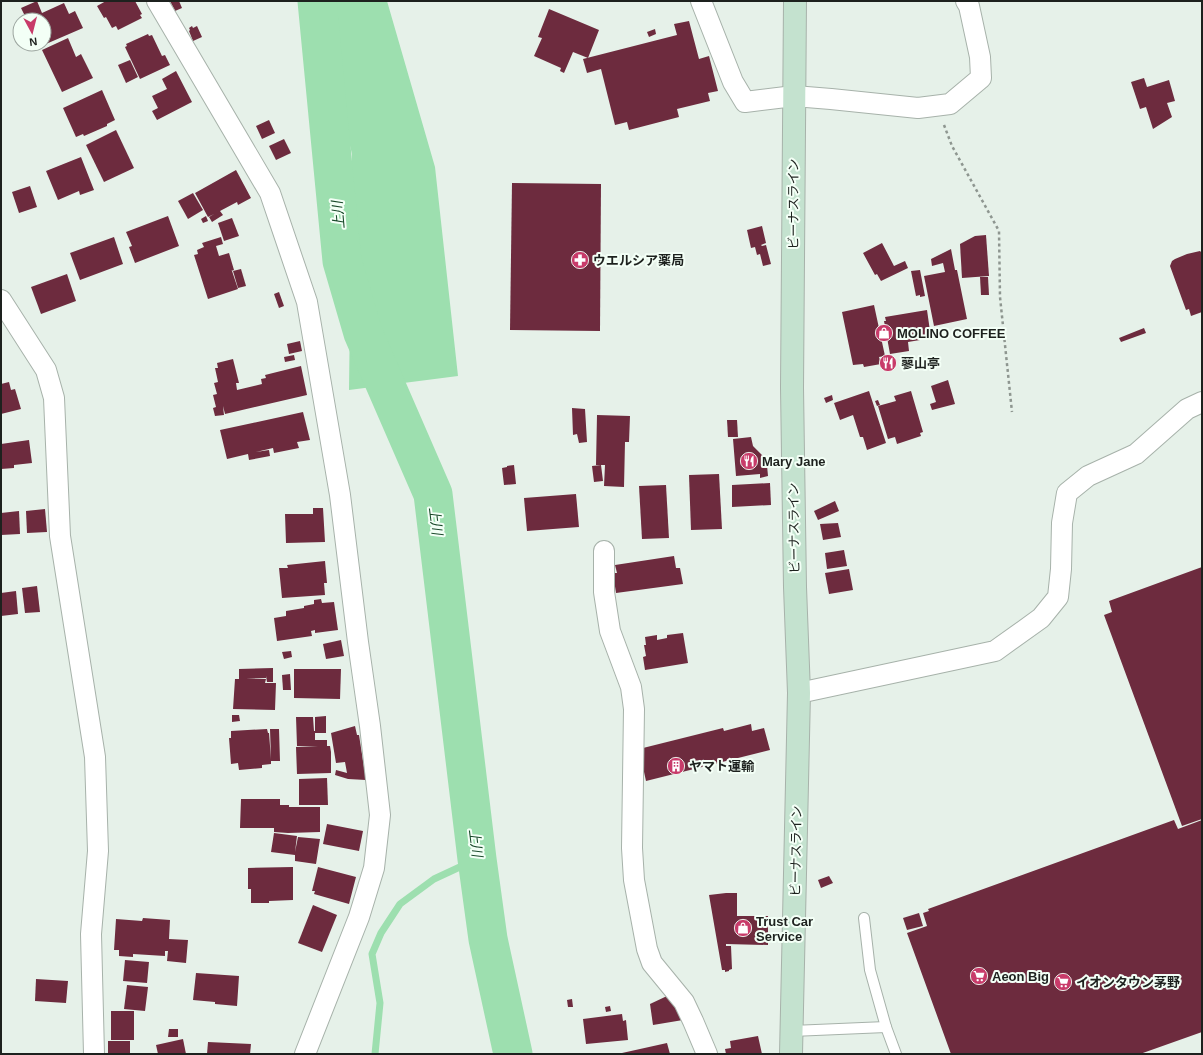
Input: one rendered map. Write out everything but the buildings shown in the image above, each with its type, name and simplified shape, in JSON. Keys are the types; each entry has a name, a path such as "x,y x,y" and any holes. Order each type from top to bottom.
{"main road":[{"name":"ビーナスライン","path":"791,1054 799,693 795,586 792,388 795,1"}],"street":[{"path":"157,1 270,193 307,302 340,495 380,814 374,868 359,917 305,1054"},
{"path":"701,1 733,82 745,102 794,96 918,108 950,104 981,78 980,57 969,6 966,1"},
{"path":"1,300 46,370 54,398 60,536 95,757 98,851 92,934 94,1054"},
{"path":"799,693 995,651 1041,618 1058,597 1061,569 1062,523 1067,493 1088,476 1136,454 1187,409 1202,402"},
{"path":"604,551 604,592 610,631 631,687 634,709 632,848 634,880 646,949 652,963 684,1002 706,1054"}],"lane":[{"path":"864,918 870,970 886,1027 896,1054"},
{"path":"792,1031 886,1027"}],"path":[{"path":"937,106 952,146 998,231 1000,297 1012,412"}],"shaded area":[{"path":"315,1 387,1 435,167 458,376 349,390 352,154"}],"waterway":[{"name":"上川","path":"317,1 342,261 363,333 433,494 488,939 513,1054"},
{"path":"375,1054 380,1003 372,954 381,933 400,904 434,879 477,859"}],"place":[{"name":"ウエルシア薬局","path":"580,260"},
{"name":"MOLINO COFFEE","path":"884,333"},
{"name":"蓼山亭","path":"888,363"},
{"name":"Mary Jane","path":"749,461"},
{"name":"ヤマト運輸","path":"676,766"},
{"name":"Trust Car Service","path":"743,928"},
{"name":"Aeon Big","path":"979,976"},
{"name":"イオンタウン茅野","path":"1063,982"}]}
